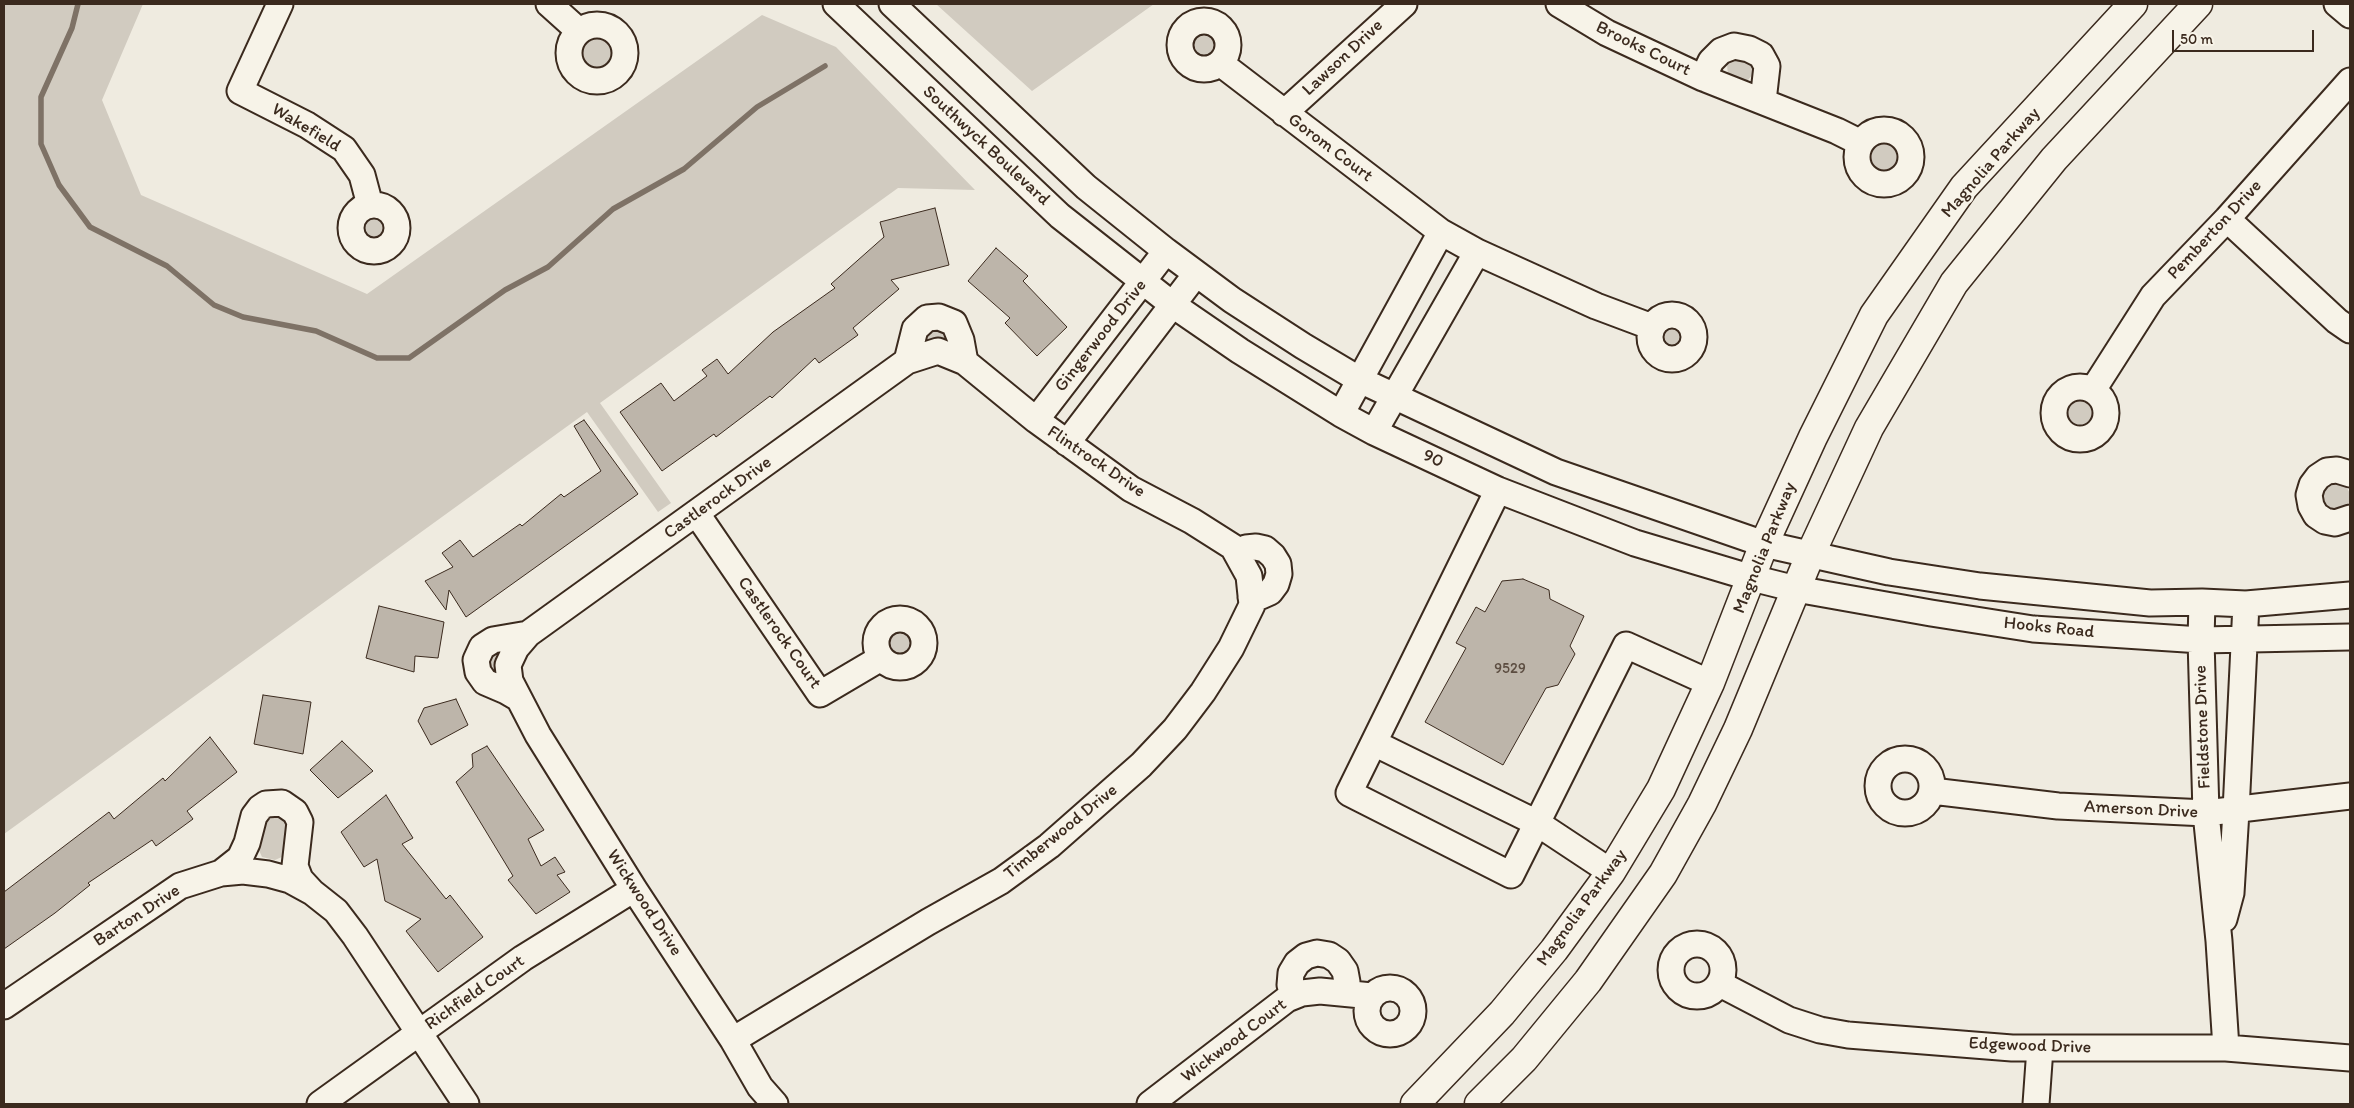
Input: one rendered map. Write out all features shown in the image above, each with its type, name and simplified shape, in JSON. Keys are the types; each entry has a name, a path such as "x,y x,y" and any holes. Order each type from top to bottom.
{"main road":[{"name":"Magnolia Parkway","path":"1415,1104 1502,1013 1554,950 1611,872 1661,789 1710,684 1764,544 1813,437 1874,316 1964,188 2133,4"},
{"path":"1479,1104 1524,1059 1588,981 1663,874 1702,804 1727,752 1811,553 1869,428 1954,283 2054,159 2198,4"}],"street":[{"name":"Wakefield","path":"280,4 240,91 307,125 344,149 362,175 370,205"},
{"path":"549,4 579,31"},
{"name":"Southwyck Boulevard","path":"836,4 1060,216 1143,282"},
{"path":"892,4 1086,187 1196,274 1303,346 1394,398 1556,472 1764,544"},
{"name":"Lawson Drive","path":"1284,113 1404,4"},
{"name":"Brooks Court","path":"1559,4 1606,33 1703,78 1861,143"},
{"path":"2336,4 2350,15"},
{"name":"Brooks Court","path":"1703,78 1711,61 1721,51 1734,46 1749,49 1761,55 1767,66 1763,102"},
{"name":"Gorom Court","path":"1220,63 1442,232 1477,252 1596,306 1652,328"},
{"name":"Pemberton Drive","path":"2093,390 2153,296 2227,219 2350,81"},
{"path":"1060,216 1086,187"},
{"path":"2227,219 2337,321 2350,330"},
{"path":"1341,414 1442,232"},
{"name":"Gingerwood Drive","path":"1036,420 1166,251"},
{"path":"1374,432 1477,252"},
{"path":"1067,443 1196,274"},
{"name":"90","path":"1143,282 1240,351 1341,414 1374,432 1498,490 1634,543 1752,578"},
{"path":"907,361 915,329 927,318 939,317 954,323 961,340 965,362"},
{"name":"Flintrock Drive","path":"938,351 965,362 1036,420 1131,488 1192,520 1233,547 1250,587"},
{"name":"Castlerock Drive","path":"508,665 516,648 528,634 907,361 938,351"},
{"path":"2349,470 2327,471 2318,477 2312,485 2309,495 2311,506 2316,514 2325,521 2335,523 2350,518"},
{"path":"1498,490 1349,793 1511,875 1626,645 1710,684"},
{"name":"Castlerock Court","path":"697,514 820,694 881,658"},
{"name":"Hooks Road","path":"1764,544 1890,572 1980,586 2150,603 2202,602 2246,604 2350,595"},
{"name":"Hooks Road","path":"1752,578 1796,589 2033,628 2201,640 2244,641 2350,637"},
{"name":"Timberwood Drive","path":"734,1040 928,922 1001,881 1049,846 1141,765 1175,729 1203,692 1231,648 1252,606 1250,587"},
{"name":"Fieldstone Drive","path":"2202,602 2201,640 2206,813 2219,941 2226,1048"},
{"name":"Fieldstone Drive","path":"2219,941 2230,892 2246,604"},
{"name":"Castlerock Drive","path":"518,698 485,682 478,672 476,660 482,647 492,640 528,634"},
{"name":"Wickwood Drive","path":"508,665 510,680 538,735 634,889 734,1040 760,1087 774,1104"},
{"path":"1374,743 1537,823 1611,872"},
{"name":"Amerson Drive","path":"1932,791 2058,806 2206,813 2236,811 2350,796"},
{"path":"221,873 240,858 247,843 254,816 260,808 266,804 282,803 295,812 300,822 295,866 300,878 312,892 336,911 355,936 466,1104"},
{"name":"Barton Drive","path":"4,1006 168,892 194,880 221,873 243,871 268,874 290,880 312,892"},
{"name":"Richfield Court","path":"320,1104 523,958 634,889"},
{"name":"Wickwood Court","path":"1294,996 1290,985 1291,973 1297,963 1306,956 1317,953 1329,955 1338,961 1345,971 1347,982 1345,993"},
{"name":"Edgewood Drive","path":"1720,984 1789,1020 1820,1030 1854,1036 2012,1048 2226,1048 2350,1058"},
{"name":"Wickwood Court","path":"1150,1104 1294,996 1320,991 1372,996"},
{"path":"2036,1104 2040,1048"}],"shaded area":[{"path":"4,4 143,4 102,100 141,195 367,294 762,15 836,47 975,190 898,188 600,403 671,503 658,512 587,412 4,834"},
{"path":"936,4 1154,4 1032,91"},
{"path":"1212,23 1221,25 1229,30 1234,38 1236,47 1234,56 1229,64 1221,69 1212,71 1203,69 1195,64 1190,56 1188,47 1190,38 1195,30 1203,25"},
{"path":"598,30 607,32 615,37 620,45 622,54 620,63 615,71 607,76 598,78 589,76 581,71 576,63 574,54 576,45 581,37 589,32"},
{"path":"1733,56 1754,64 1753,74 1748,80 1744,82 1728,77 1727,64"},
{"path":"1884,144 1894,148 1898,158 1894,168 1884,172 1874,168 1870,158 1874,148"},
{"path":"380,207 389,209 397,214 402,222 404,231 402,240 397,248 389,253 380,255 371,253 363,248 358,240 356,231 358,222 363,214 371,209"},
{"path":"1672,321 1682,325 1686,335 1682,345 1672,349 1662,345 1658,335 1662,325"},
{"path":"941,326 951,341 926,340 930,329"},
{"path":"2080,400 2090,404 2094,414 2090,424 2080,428 2070,424 2066,414 2070,404"},
{"path":"2336,483 2346,487 2350,497 2346,507 2336,511 2326,507 2322,497 2326,487"},
{"path":"903,616 912,618 920,623 925,631 927,640 925,649 920,657 912,662 903,664 894,662 886,657 881,649 879,640 881,631 886,623 894,618"},
{"path":"501,651 499,677 491,674 487,660 496,652"},
{"path":"274,811 290,820 284,856 275,860 262,857 257,846 262,821"}],"building":[{"path":"935,208 949,265 891,280 899,289 853,328 858,335 819,363 815,358 772,398 770,396 716,437 714,434 662,471 620,412 661,383 674,401 707,376 702,370 717,359 728,374 773,332 835,288 831,284 884,237 880,222"},
{"path":"996,248 1028,276 1023,281 1067,327 1037,356 1005,323 1010,318 968,281"},
{"path":"584,420 638,494 466,617 449,590 446,610 425,581 453,567 442,553 460,540 473,557 520,524 522,526 561,494 564,497 601,471 574,426"},
{"path":"1523,579 1549,590 1550,599 1584,616 1570,646 1575,654 1558,685 1546,688 1503,765 1425,722 1466,648 1456,643 1476,607 1485,612 1502,581"},
{"path":"379,606 444,622 438,658 415,656 414,672 366,658"},
{"path":"263,695 311,702 303,754 254,744"},
{"path":"456,699 468,725 431,745 418,721 424,708"},
{"path":"210,737 237,772 187,811 193,819 156,846 152,840 88,883 90,885 55,913 4,949 4,892 109,812 114,819 163,778 165,781"},
{"path":"342,741 373,771 338,798 310,770"},
{"path":"487,746 544,830 528,839 541,866 555,857 565,872 557,875 570,892 536,914 508,880 513,876 456,782 473,767 472,754"},
{"path":"386,795 413,838 402,844 446,899 450,895 483,937 438,972 406,931 421,919 385,901 377,859 364,867 341,832"}],"waterway":[{"path":"78,4 72,28 41,97 41,144 59,185 90,227 167,266 214,305 243,317 316,331 377,358 409,358 505,290 548,267 613,209 684,169 757,107 825,66"}]}
